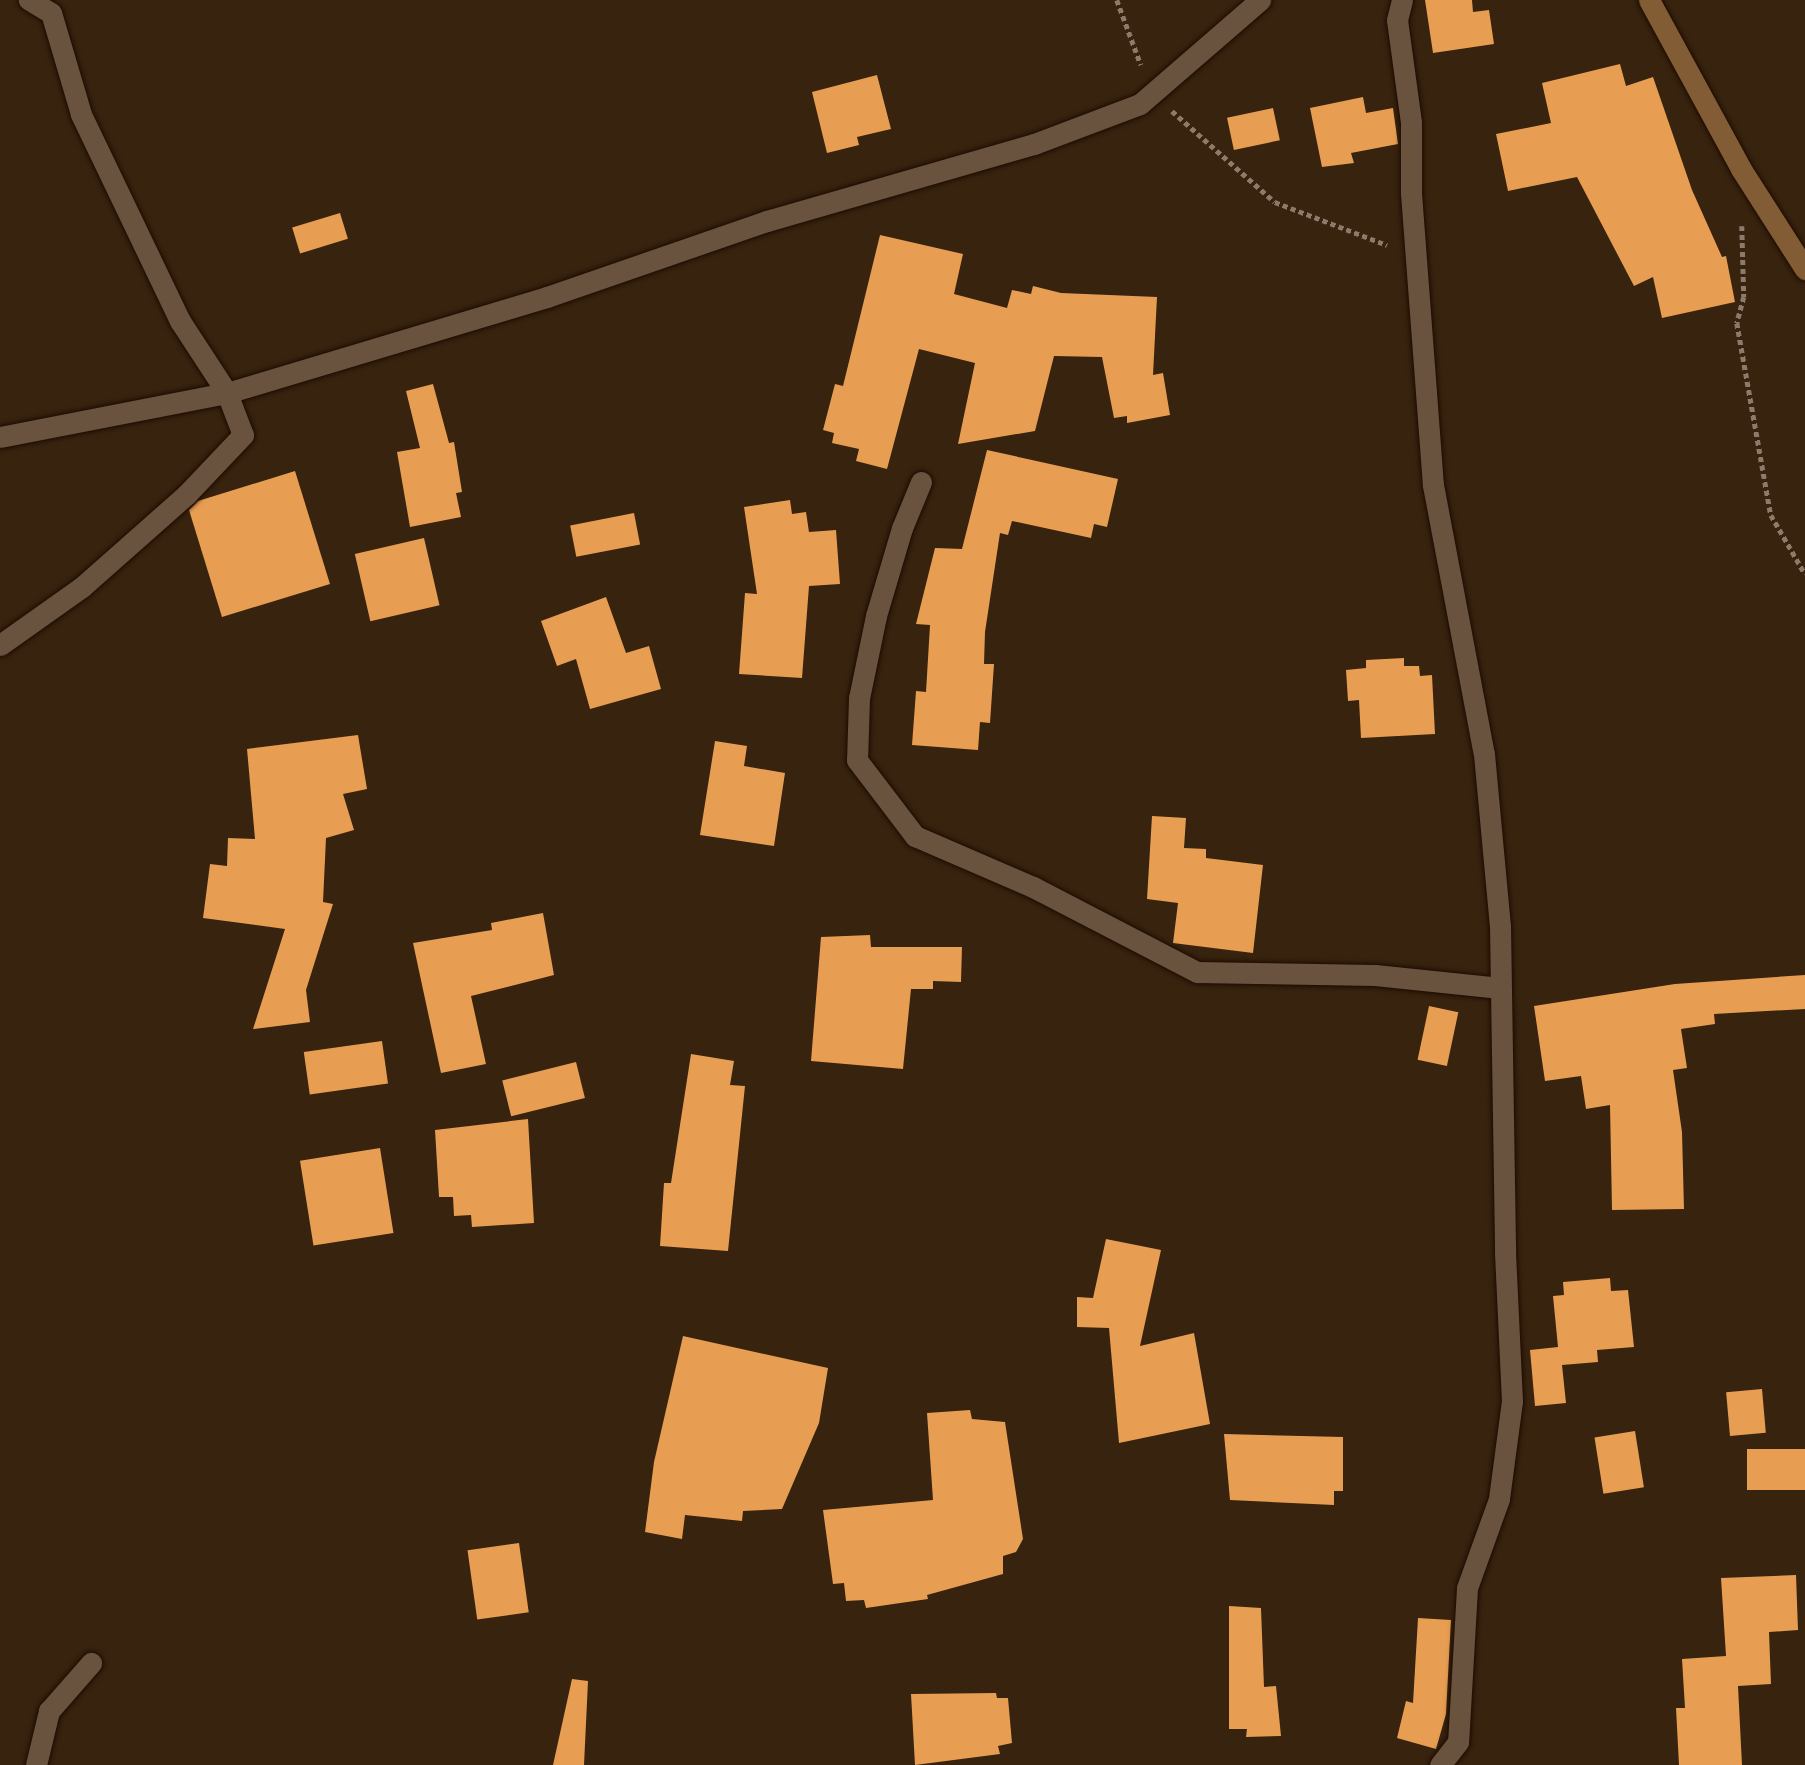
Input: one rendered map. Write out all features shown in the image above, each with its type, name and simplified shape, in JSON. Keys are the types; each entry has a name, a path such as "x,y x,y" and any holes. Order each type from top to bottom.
{"street":[{"path":"0,645 82,587 186,495 243,435 227,393 180,321 81,114 51,13 29,0"},
{"path":"0,437 227,393 547,297 767,221 1034,144 1140,104 1260,0"},
{"path":"1402,0 1397,20 1411,122 1416,255 1433,485 1484,754 1500,926 1512,1401 1499,1499 1467,1588 1458,1742 1440,1765"},
{"path":"1649,0 1741,169 1805,269"},
{"path":"921,482 902,528 876,616 859,698 857,760 915,835 1032,887 1197,972 1375,975 1500,988"},
{"path":"36,1765 49,1711 91,1663"}],"path":[{"path":"1117,0 1152,95 1219,148 1275,202 1416,255"},
{"path":"1741,169 1744,297 1737,323 1771,515 1805,574"}],"building":[{"path":"1425,0 1472,0 1473,12 1489,10 1494,44 1433,53"},
{"path":"1620,64 1626,86 1653,77 1692,190 1722,257 1726,256 1735,302 1662,318 1653,277 1634,286 1577,177 1508,191 1496,134 1551,123 1542,83"},
{"path":"877,75 891,129 857,137 859,145 827,153 812,92"},
{"path":"1363,97 1366,113 1393,108 1398,144 1351,153 1354,163 1322,167 1310,108"},
{"path":"1273,108 1280,140 1234,150 1227,118"},
{"path":"340,213 348,239 300,253 292,228"},
{"path":"880,235 963,254 954,294 1007,308 1012,290 1031,294 1033,286 1061,293 1157,297 1153,375 1163,373 1170,415 1127,423 1127,416 1114,418 1102,357 1054,356 1035,431 958,444 975,363 919,349 887,469 856,461 859,449 832,443 834,433 823,430 835,384 843,386"},
{"path":"433,384 449,443 454,442 462,492 456,493 461,517 410,527 397,452 420,448 406,391"},
{"path":"987,450 1118,479 1107,527 1094,524 1091,538 1012,521 1008,535 1000,533 985,632 984,664 994,664 990,723 980,722 978,750 912,745 916,691 926,692 930,625 916,624 935,548 962,549"},
{"path":"295,471 330,584 222,617 189,510 198,501"},
{"path":"790,500 792,514 806,512 809,532 836,530 840,584 809,586 802,678 739,674 745,593 757,594 744,507"},
{"path":"634,513 640,544 576,557 570,525"},
{"path":"424,538 440,605 370,621 355,554"},
{"path":"606,597 626,653 649,646 661,689 590,709 576,659 557,666 541,621"},
{"path":"1404,658 1404,666 1419,666 1420,676 1432,675 1435,734 1361,738 1359,700 1348,701 1346,670 1366,668 1366,660"},
{"path":"358,735 367,789 343,794 354,830 326,838 323,902 333,904 306,990 310,1022 253,1029 285,929 203,918 210,864 227,866 228,838 255,839 247,749"},
{"path":"715,741 747,746 744,766 785,773 774,846 700,835"},
{"path":"1152,816 1186,818 1184,848 1206,849 1206,858 1263,865 1253,953 1173,943 1178,903 1147,899"},
{"path":"543,913 554,975 471,996 486,1064 441,1073 413,943 492,930 491,923"},
{"path":"870,935 871,947 962,947 961,982 933,981 933,989 911,989 903,1069 811,1061 821,937"},
{"path":"1805,975 1805,1009 1714,1014 1715,1024 1681,1029 1687,1068 1673,1070 1682,1132 1684,1209 1612,1210 1610,1105 1586,1109 1581,1076 1545,1081 1534,1006 1675,984"},
{"path":"1429,1006 1458,1012 1447,1066 1418,1060"},
{"path":"382,1041 388,1084 310,1095 304,1052"},
{"path":"691,1054 734,1061 730,1085 745,1086 728,1251 660,1246 664,1183 671,1183"},
{"path":"576,1062 585,1098 511,1116 502,1080"},
{"path":"528,1119 534,1223 472,1227 471,1215 454,1216 453,1197 439,1197 435,1130"},
{"path":"380,1148 393,1233 313,1246 300,1161"},
{"path":"1106,1239 1161,1250 1140,1346 1194,1333 1210,1424 1119,1443 1109,1328 1077,1327 1077,1297 1093,1298"},
{"path":"1610,1278 1611,1291 1628,1290 1634,1347 1597,1350 1598,1362 1562,1365 1566,1403 1535,1406 1530,1350 1558,1347 1553,1296 1564,1295 1563,1282"},
{"path":"683,1336 828,1368 819,1423 782,1509 743,1511 742,1521 685,1515 682,1539 645,1532 654,1462"},
{"path":"1762,1389 1766,1433 1730,1436 1726,1392"},
{"path":"970,1410 972,1419 1005,1422 1023,1539 1016,1552 1003,1556 1003,1574 927,1595 928,1599 866,1608 864,1600 846,1601 844,1583 833,1584 823,1510 933,1500 927,1413"},
{"path":"1635,1431 1644,1487 1603,1494 1595,1437"},
{"path":"1224,1434 1343,1437 1343,1491 1334,1491 1334,1505 1230,1500"},
{"path":"1747,1449 1805,1449 1805,1490 1747,1490"},
{"path":"519,1543 529,1612 477,1620 468,1550"},
{"path":"1796,1575 1798,1630 1769,1632 1771,1684 1738,1686 1742,1765 1679,1765 1676,1708 1685,1708 1682,1659 1726,1656 1721,1578"},
{"path":"1229,1606 1261,1608 1264,1687 1276,1686 1281,1736 1246,1737 1247,1729 1229,1729"},
{"path":"1418,1618 1451,1620 1446,1714 1436,1749 1397,1738 1406,1701 1413,1703"},
{"path":"572,1679 588,1681 584,1765 553,1765"},
{"path":"996,1693 997,1698 1008,1698 1012,1743 998,1746 1000,1754 915,1765 911,1694"}]}
